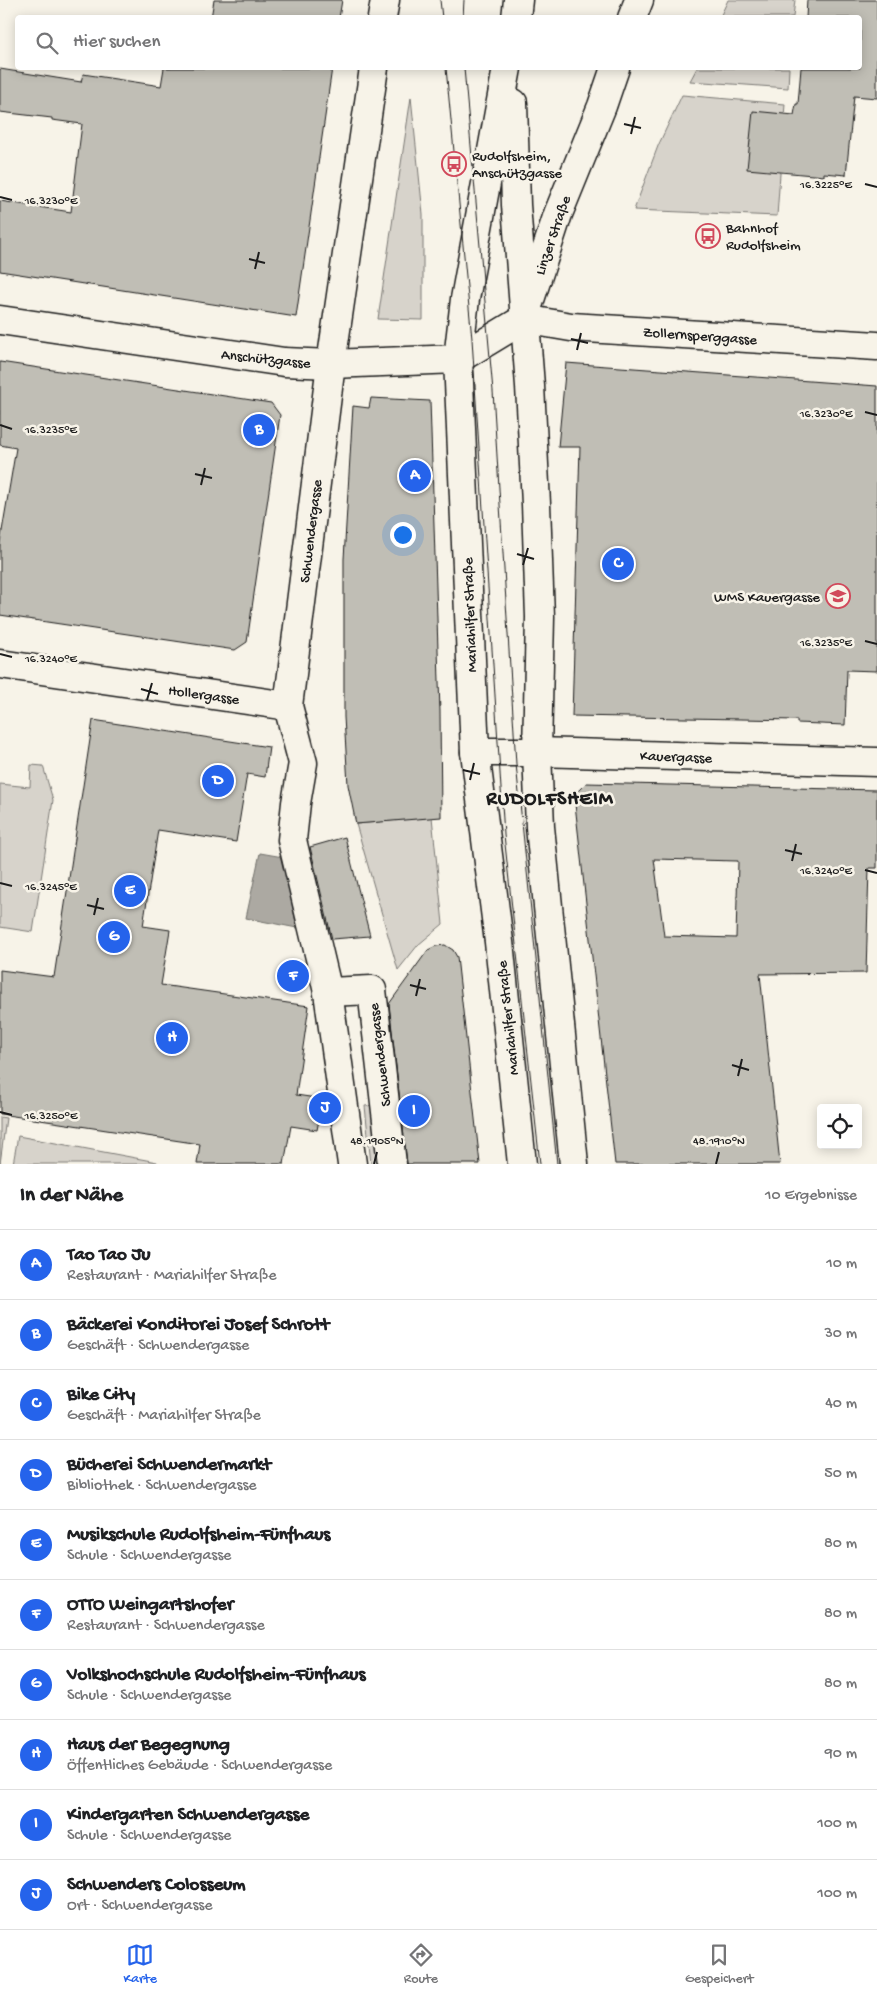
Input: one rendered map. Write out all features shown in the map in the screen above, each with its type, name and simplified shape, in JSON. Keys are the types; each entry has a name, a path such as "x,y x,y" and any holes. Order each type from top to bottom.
{"street":[{"path":"382,15 385,0"},
{"path":"516,15 518,0"},
{"path":"633,15 639,0"},
{"name":"Schwendergasse","path":"352,1164 328,992 292,840 303,763 288,706 330,364 374,70"},
{"name":"Mariahilfer Straße","path":"507,70 466,294 458,359 475,752 499,942 522,1164"},
{"path":"514,70 512,110 516,205 530,386 539,608 537,752 540,827 574,1164"},
{"name":"Linzer Straße","path":"524,320 558,214 602,106 614,70"},
{"name":"Anschützgasse","path":"0,320 284,362 330,364 458,359 524,320"},
{"name":"Zollernsperggasse","path":"524,320 571,327 877,346"},
{"name":"Hollergasse","path":"0,664 288,706"},
{"name":"Kauergasse","path":"475,752 537,752 877,762"},
{"name":"Schwendergasse","path":"328,992 372,990 392,1164"}],"shaded area":[{"path":"728,0 795,0 793,15 721,15"},
{"path":"696,70 789,70 788,88 690,81"},
{"path":"682,95 785,104 777,216 634,210 658,146"},
{"path":"411,97 423,214 423,320 378,319"},
{"path":"31,765 43,766 53,800 33,932 0,927 0,784 30,787"},
{"path":"432,817 443,924 418,945 398,970 356,824"},
{"path":"260,853 283,857 297,928 246,918"},
{"path":"374,1105 380,1164 371,1164 365,1106"},
{"path":"0,1117 6,1118 0,1164"},
{"path":"18,1136 157,1162 157,1164 13,1164"}],"building":[{"path":"214,0 342,0 340,15 212,15"},
{"path":"807,0 877,0 877,98 854,96 846,175 824,173 824,176 747,169 753,111 794,115 796,104 798,104 801,70 862,70 862,15 806,15"},
{"path":"0,69 81,82 83,74 161,86 164,70 332,70 296,317 0,271 0,201 71,212 82,124 52,120 52,118 0,112"},
{"path":"0,362 271,403 280,415 247,642 235,650 0,615 0,543 16,448 0,445"},
{"path":"566,363 877,386 877,671 847,670 845,725 797,723 797,720 572,716 580,447 558,447"},
{"path":"371,398 430,401 440,712 441,817 356,824 348,785 344,717 344,559 353,406 369,408"},
{"path":"93,720 269,747 265,777 247,774 236,842 158,830 143,926 170,930 161,985 309,1006 296,1095 323,1099 317,1130 291,1126 284,1164 197,1164 200,1144 0,1114 0,970 54,977"},
{"path":"586,783 877,790 877,868 869,868 866,973 760,974 780,1164 615,1164 574,795","holes":["654,859 738,861 736,938 664,936"]},
{"path":"345,837 370,936 332,939 310,847"},
{"path":"445,945 453,950 457,957 480,1164 407,1164 389,1004 428,950 436,946"}],"tram line":[{"path":"440,0 442,15"},
{"path":"463,15 464,0"},
{"path":"446,70 472,339 504,835 540,1164"},
{"path":"464,70 493,391 516,764 557,1164"}],"place":[{"name":"Rudolfsheim, Anschützgasse","path":"454,164"},
{"name":"Bahnhof Rudolfsheim","path":"708,236"},
{"name":"Bäckerei Konditorei Josef Schrott","path":"259,430"},
{"name":"Tao Tao Ju","path":"415,476"},
{"name":"Bike City","path":"618,564"},
{"name":"WMS Kauergasse","path":"838,596"},
{"name":"Bücherei Schwendermarkt","path":"218,781"},
{"name":"Musikschule Rudolfsheim-Fünfhaus","path":"130,891"},
{"name":"Volkshochschule Rudolfsheim-Fünfhaus","path":"114,937"},
{"name":"OTTO Weingartshofer","path":"293,976"},
{"name":"Haus der Begegnung","path":"172,1038"},
{"name":"Schwenders Colosseum","path":"325,1108"},
{"name":"Kindergarten Schwendergasse","path":"414,1111"}],"district":[{"name":"RUDOLFSHEIM","path":"550,797"}]}
